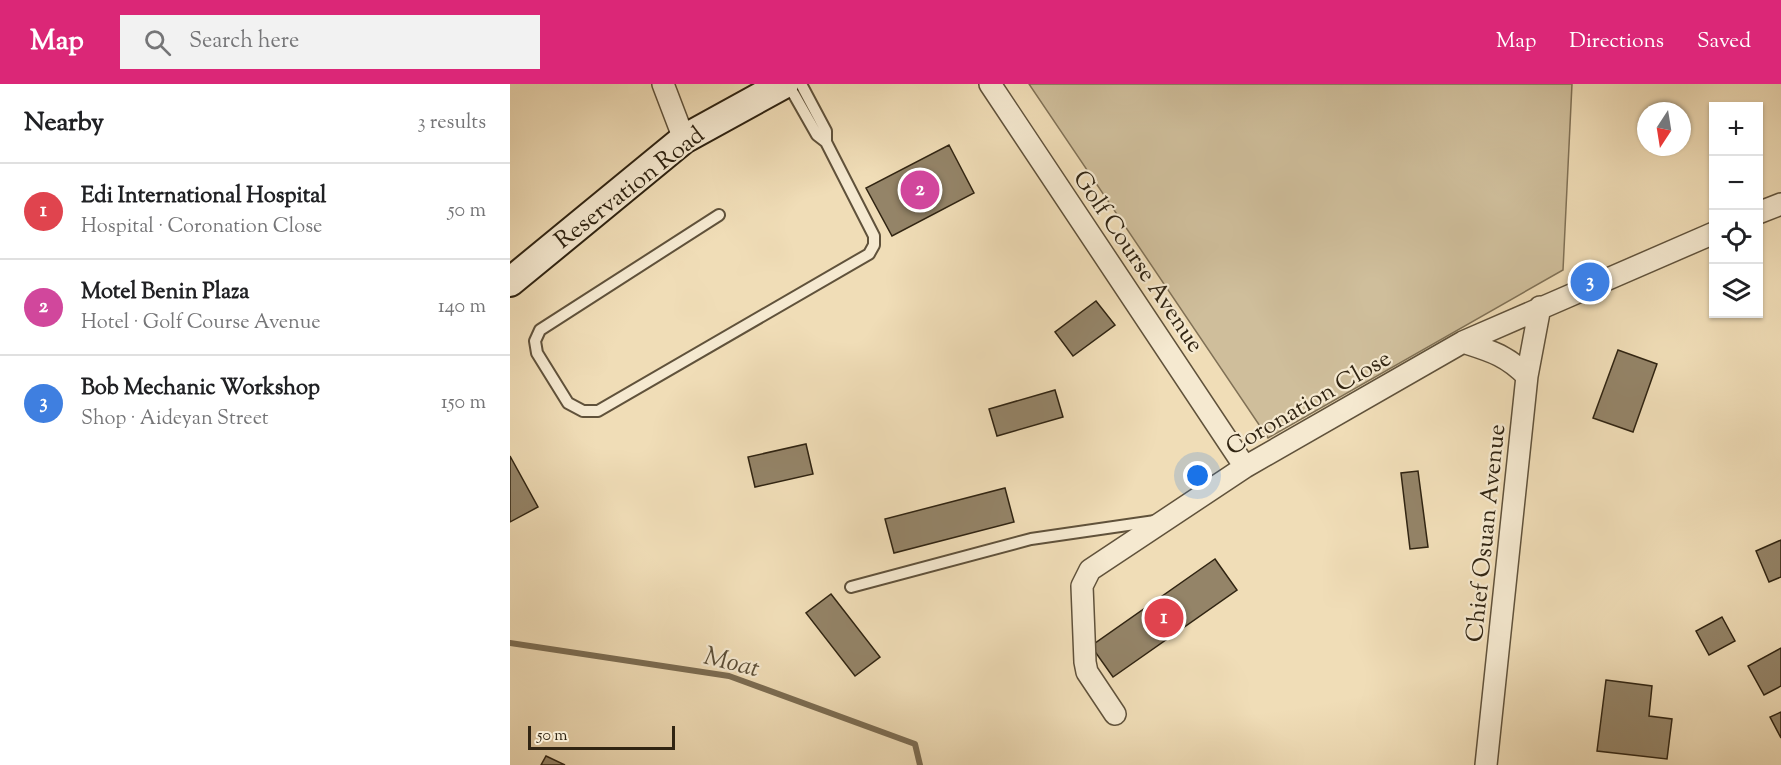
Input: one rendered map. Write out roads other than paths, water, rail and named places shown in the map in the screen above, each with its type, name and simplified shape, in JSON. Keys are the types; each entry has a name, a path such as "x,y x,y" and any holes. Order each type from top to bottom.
{"street":[{"path":"663,84 684,139"},
{"name":"Reservation Road","path":"510,282 684,139 786,84"},
{"name":"Golf Course Avenue","path":"990,84 1245,467"},
{"path":"1763,211 1781,204"},
{"name":"Coronation Close","path":"1115,714 1087,672 1082,586 1090,570 1245,467 1463,342 1709,234"},
{"name":"Chief Osuan Avenue","path":"1486,765 1527,376 1539,307"},
{"path":"1463,342 1499,353 1511,360 1527,376"}],"lane":[{"path":"786,84 817,135 826,141"},
{"path":"719,214 540,330 535,341 537,353 568,403 583,411 598,411 869,254 874,246 874,236 826,141 826,131 801,84"},
{"path":"851,587 1031,539 1162,520"}],"waterway":[{"name":"Moat","path":"510,643 729,676 915,744 920,765"}],"place":[{"name":"Motel Benin Plaza","path":"920,190"},
{"name":"Bob Mechanic Workshop","path":"1590,282"},
{"name":"Edi International Hospital","path":"1164,618"}]}
